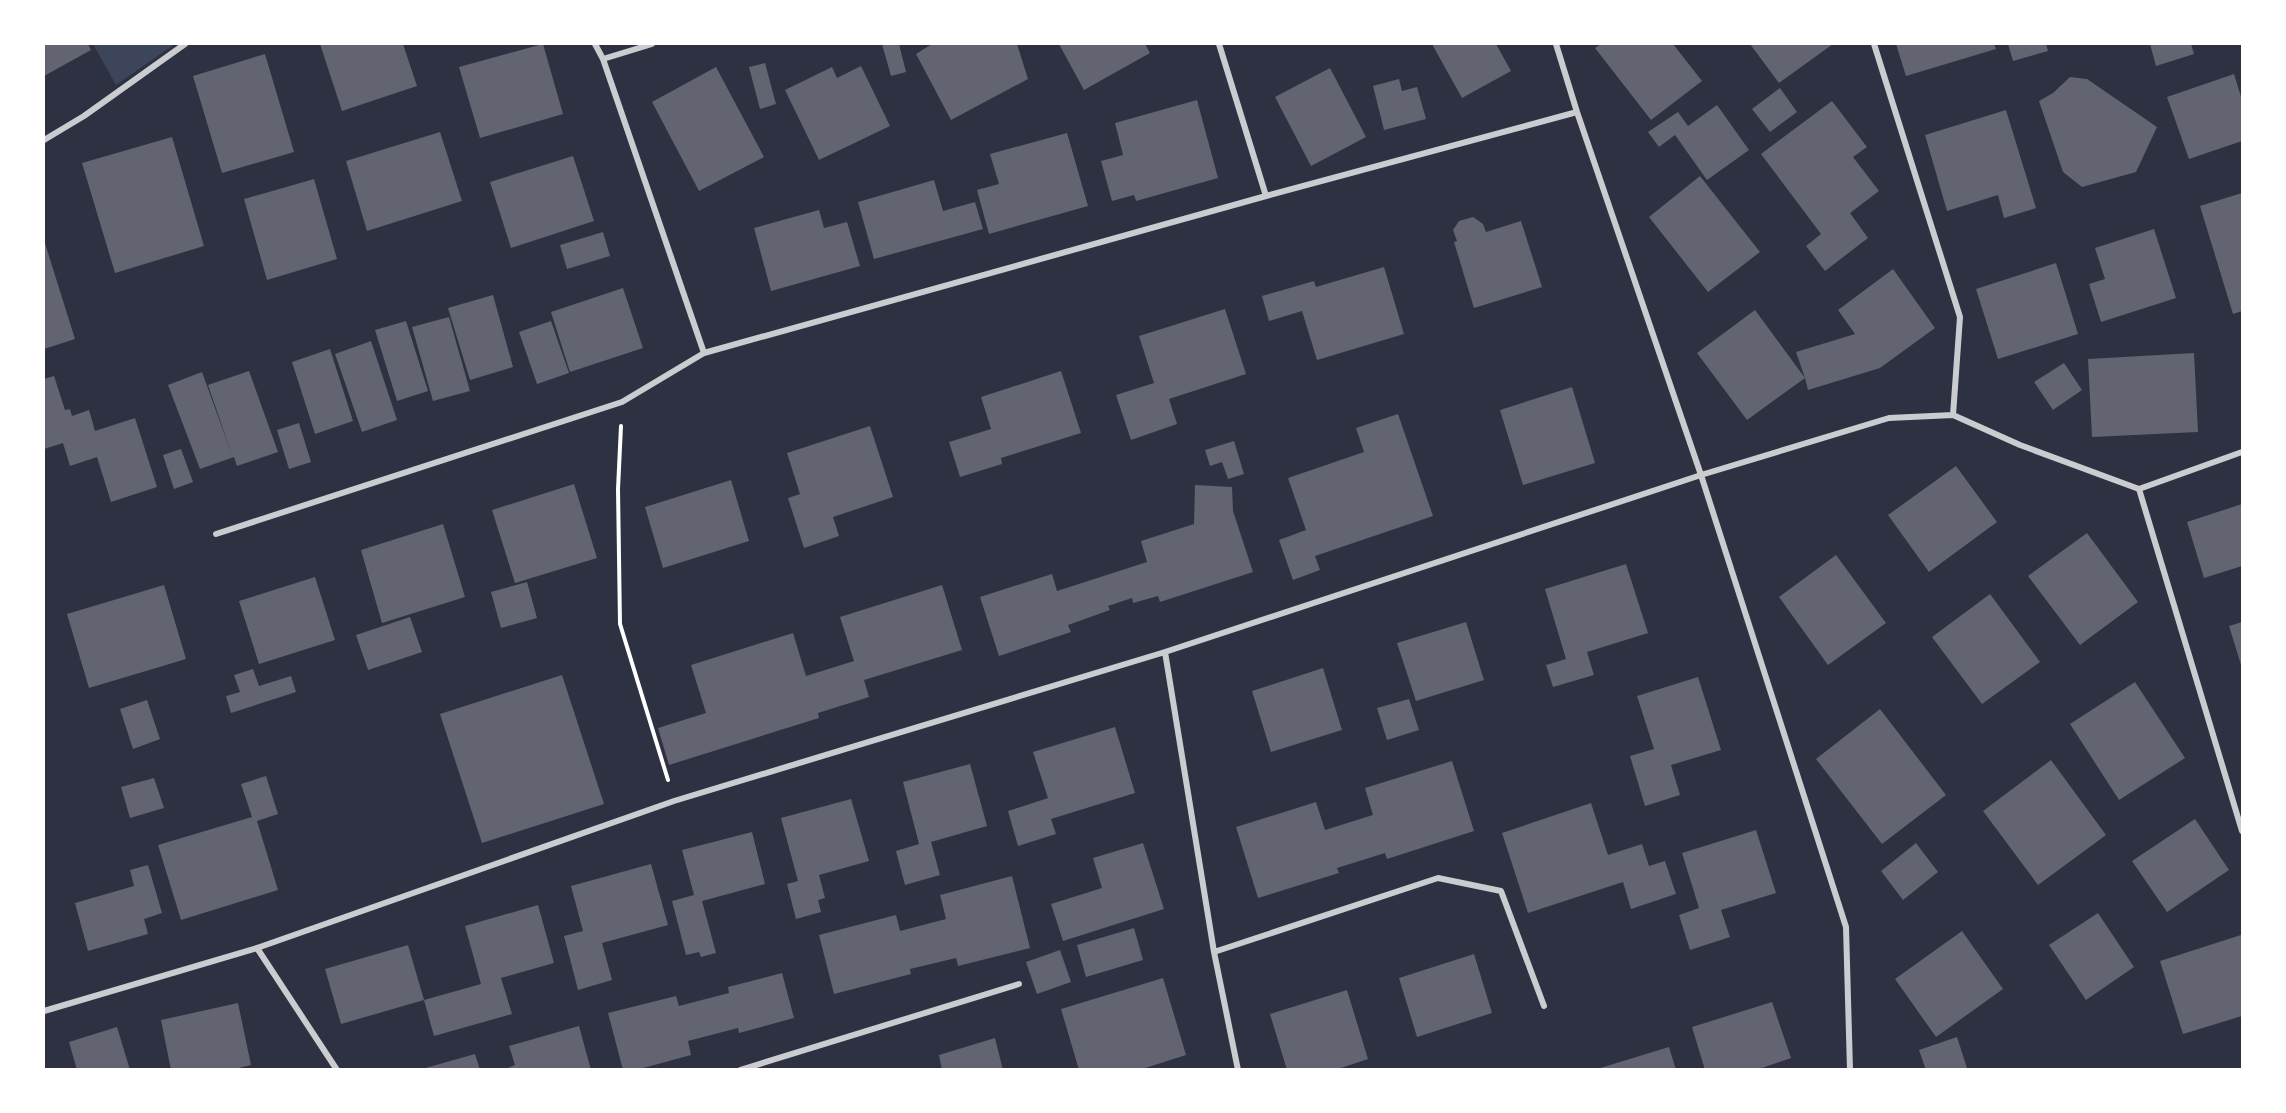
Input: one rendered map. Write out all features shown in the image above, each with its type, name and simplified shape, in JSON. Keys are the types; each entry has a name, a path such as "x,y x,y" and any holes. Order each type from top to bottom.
{"street":[{"path":"44,140 84,116 185,44"},
{"path":"595,44 603,59 704,353"},
{"path":"603,59 652,44"},
{"path":"1219,44 1266,196"},
{"path":"1556,44 1701,475 1846,927 1850,1070"},
{"path":"1874,44 1959,317 1953,415"},
{"path":"216,534 622,402 704,353 1577,112"},
{"path":"44,1011 257,948 674,801 1165,652 1701,475 1889,417 1953,415 2020,445 2139,489 2242,452"},
{"path":"2139,489 2242,831"},
{"path":"1165,652 1214,952 1238,1070"},
{"path":"1214,952 1438,878 1501,891 1544,1006"},
{"path":"257,948 337,1070"},
{"path":"740,1070 1018,984"}],"path":[{"path":"622,402 618,489 620,624 674,801"}],"shaded area":[{"path":"93,44 175,44 116,85"}],"building":[{"path":"44,44 88,44 91,50 44,76"},
{"path":"320,44 403,44 417,86 342,111"},
{"path":"543,44 563,114 480,138 459,67"},
{"path":"882,44 899,44 906,72 891,76"},
{"path":"932,44 1017,44 1028,79 951,120 916,54"},
{"path":"1059,44 1145,44 1150,53 1084,90"},
{"path":"1432,44 1496,44 1511,71 1462,98"},
{"path":"1601,44 1673,44 1702,81 1651,120 1595,48"},
{"path":"1750,44 1833,44 1779,83"},
{"path":"1896,44 1994,44 1996,49 1906,76"},
{"path":"2008,44 2046,44 2048,51 2013,61"},
{"path":"2150,44 2191,44 2194,54 2156,66"},
{"path":"265,54 294,152 222,173 193,76"},
{"path":"765,63 776,104 760,109 749,67"},
{"path":"861,66 890,126 819,160 785,90 832,67 837,78"},
{"path":"716,67 764,157 699,191 652,102"},
{"path":"1330,68 1366,137 1311,166 1275,97"},
{"path":"2234,74 2242,100 2242,141 2189,159 2167,97"},
{"path":"2070,77 2087,79 2157,127 2136,172 2082,187 2063,172 2039,101 2053,93"},
{"path":"1399,79 1402,91 1417,87 1426,119 1384,130 1373,86"},
{"path":"1780,88 1797,112 1770,132 1752,109"},
{"path":"1197,100 1218,178 1136,201 1134,195 1112,201 1101,161 1123,155 1115,123"},
{"path":"1832,101 1867,147 1853,157 1879,191 1850,213 1868,238 1825,271 1806,246 1821,234 1761,154"},
{"path":"1717,105 1749,150 1707,180 1675,135 1659,147 1648,132 1678,112 1688,126"},
{"path":"2006,110 2036,208 2004,218 1998,195 1947,211 1925,135"},
{"path":"440,132 462,201 367,231 346,161"},
{"path":"1067,133 1088,206 989,234 977,190 999,184 990,154"},
{"path":"172,137 204,246 115,273 82,163"},
{"path":"573,156 594,221 511,248 490,182"},
{"path":"1700,176 1760,252 1708,292 1649,217"},
{"path":"314,179 337,259 267,280 244,199"},
{"path":"934,180 943,211 975,202 983,229 874,259 858,202"},
{"path":"2242,193 2242,311 2233,314 2200,206"},
{"path":"819,210 824,228 847,222 860,266 771,291 754,228"},
{"path":"1473,217 1483,224 1486,232 1521,221 1542,287 1474,308 1454,242 1457,241 1453,230 1459,221"},
{"path":"2154,229 2176,298 2101,322 2089,284 2105,279 2095,248"},
{"path":"603,232 610,256 567,269 560,245"},
{"path":"44,240 75,339 44,349"},
{"path":"2056,263 2078,334 1998,359 1976,289"},
{"path":"1384,267 1404,334 1317,360 1302,311 1269,321 1262,296 1314,281 1316,287"},
{"path":"1893,269 1935,328 1880,368 1808,390 1796,352 1855,334 1838,310"},
{"path":"623,288 643,348 570,372 551,312"},
{"path":"493,295 513,367 470,380 448,308"},
{"path":"1225,309 1246,374 1169,399 1177,424 1131,440 1116,395 1154,383 1139,336"},
{"path":"1755,310 1805,378 1747,420 1697,353"},
{"path":"449,317 470,391 433,401 412,327"},
{"path":"406,321 428,391 397,401 375,330"},
{"path":"551,321 569,373 537,384 519,332"},
{"path":"371,341 397,420 362,432 335,354"},
{"path":"330,349 353,421 315,434 292,362"},
{"path":"2194,353 2198,432 2092,437 2088,359"},
{"path":"2064,363 2082,390 2053,410 2034,382"},
{"path":"249,371 278,452 237,466 234,457 200,469 168,385 202,372 232,455 208,385"},
{"path":"1061,371 1081,433 1001,458 1002,464 960,477 949,442 991,429 981,397"},
{"path":"54,376 65,410 70,409 72,416 89,410 95,431 135,418 157,487 111,502 97,457 70,466 63,443 44,449 44,379"},
{"path":"1572,387 1595,463 1523,485 1500,410"},
{"path":"1398,414 1433,516 1315,556 1320,570 1293,580 1279,540 1306,530 1288,478 1364,452 1356,428"},
{"path":"299,423 311,462 289,469 277,430"},
{"path":"870,426 893,497 833,517 839,536 804,548 788,498 800,494 787,453"},
{"path":"1234,441 1244,474 1228,479 1222,462 1210,466 1205,450"},
{"path":"181,449 193,482 174,489 163,455"},
{"path":"1956,466 1997,522 1929,572 1888,515"},
{"path":"731,480 749,541 663,568 645,507"},
{"path":"574,484 597,558 515,583 492,510"},
{"path":"1195,485 1232,487 1233,511 1253,572 1160,602 1158,596 1133,603 1132,598 1108,606 1110,610 1068,625 1071,632 999,656 980,597 1052,574 1057,591 1147,562 1141,541 1194,524"},
{"path":"2242,504 2242,566 2204,578 2187,522"},
{"path":"443,524 465,597 382,623 361,550"},
{"path":"2087,533 2138,602 2080,645 2028,576"},
{"path":"1836,555 1886,623 1828,665 1779,597"},
{"path":"1626,564 1648,633 1587,652 1594,675 1553,687 1546,665 1566,659 1545,589"},
{"path":"315,577 335,640 259,664 239,601"},
{"path":"527,582 537,618 501,628 491,592"},
{"path":"164,585 186,659 89,688 67,614"},
{"path":"942,585 962,650 864,680 869,697 818,713 819,718 669,765 658,728 706,713 691,665 793,633 806,676 854,661 840,617"},
{"path":"1990,594 2040,662 1982,704 1932,637"},
{"path":"410,617 422,652 368,670 356,635"},
{"path":"1466,622 1484,680 1416,701 1397,643"},
{"path":"2242,622 2242,668 2229,626"},
{"path":"1323,668 1342,730 1271,752 1252,691"},
{"path":"253,669 259,686 291,676 296,692 231,713 226,696 240,692 234,675"},
{"path":"562,675 604,804 482,843 440,714"},
{"path":"1698,677 1721,750 1671,765 1680,795 1645,806 1630,756 1654,749 1637,696"},
{"path":"2135,682 2185,758 2119,800 2070,724"},
{"path":"1409,699 1419,730 1387,740 1377,708"},
{"path":"147,700 160,739 133,749 120,709"},
{"path":"1880,709 1946,795 1882,844 1816,759"},
{"path":"1115,727 1135,793 1051,819 1056,834 1018,846 1008,811 1048,798 1033,752"},
{"path":"2051,760 2106,835 2038,885 1983,811"},
{"path":"1452,761 1474,831 1387,859 1385,853 1337,868 1339,873 1258,898 1236,827 1316,802 1325,830 1373,815 1365,788"},
{"path":"970,764 987,826 931,842 940,875 905,885 896,851 919,844 903,782"},
{"path":"266,776 278,814 257,821 278,890 181,920 158,845 252,817 241,784"},
{"path":"154,778 164,808 130,818 121,787"},
{"path":"851,799 869,861 819,875 825,898 818,900 821,912 796,919 787,884 798,881 781,818"},
{"path":"1591,803 1608,855 1642,844 1649,866 1665,861 1676,894 1631,909 1623,882 1528,913 1502,833"},
{"path":"2195,819 2229,870 2167,912 2132,861"},
{"path":"1756,830 1776,893 1721,910 1730,937 1690,950 1679,915 1699,908 1682,853"},
{"path":"752,832 765,884 702,901 716,953 701,957 699,952 686,955 672,901 694,895 682,850"},
{"path":"1143,843 1164,909 1063,941 1051,904 1102,888 1093,858"},
{"path":"1916,843 1938,872 1903,900 1881,871"},
{"path":"651,864 668,925 602,943 612,980 578,990 564,936 583,931 571,886"},
{"path":"148,865 162,913 144,919 148,934 88,951 75,903 134,886 130,870"},
{"path":"1012,876 1030,948 958,966 956,958 910,969 911,974 834,994 819,935 896,915 900,931 946,919 940,895"},
{"path":"538,905 554,963 501,978 512,1014 434,1036 424,1000 481,984 465,926"},
{"path":"2098,913 2134,967 2086,1000 2049,945"},
{"path":"1134,928 1143,960 1086,977 1077,945"},
{"path":"1962,931 2003,989 1936,1037 1895,979"},
{"path":"2241,935 2242,1016 2183,1034 2160,961"},
{"path":"408,945 424,1000 341,1024 325,969"},
{"path":"1060,950 1071,982 1037,994 1026,962"},
{"path":"1474,954 1492,1013 1417,1037 1399,978"},
{"path":"782,973 794,1018 739,1033 738,1028 688,1041 691,1055 636,1070 623,1070 608,1013 676,996 679,1006 729,993 728,987"},
{"path":"1163,978 1186,1055 1139,1070 1079,1070 1061,1009"},
{"path":"1347,990 1368,1059 1335,1070 1287,1070 1270,1014"},
{"path":"1772,1002 1791,1058 1756,1070 1705,1070 1692,1027"},
{"path":"238,1003 251,1065 231,1070 171,1070 161,1020"},
{"path":"579,1026 591,1070 502,1070 515,1065 509,1046"},
{"path":"117,1027 130,1070 77,1070 69,1042"},
{"path":"1957,1037 1967,1068 1926,1070 1919,1050"},
{"path":"995,1038 1003,1070 942,1070 939,1055"},
{"path":"1669,1047 1676,1070 1597,1070 1597,1069"},
{"path":"475,1054 480,1070 422,1070 422,1069"}]}
